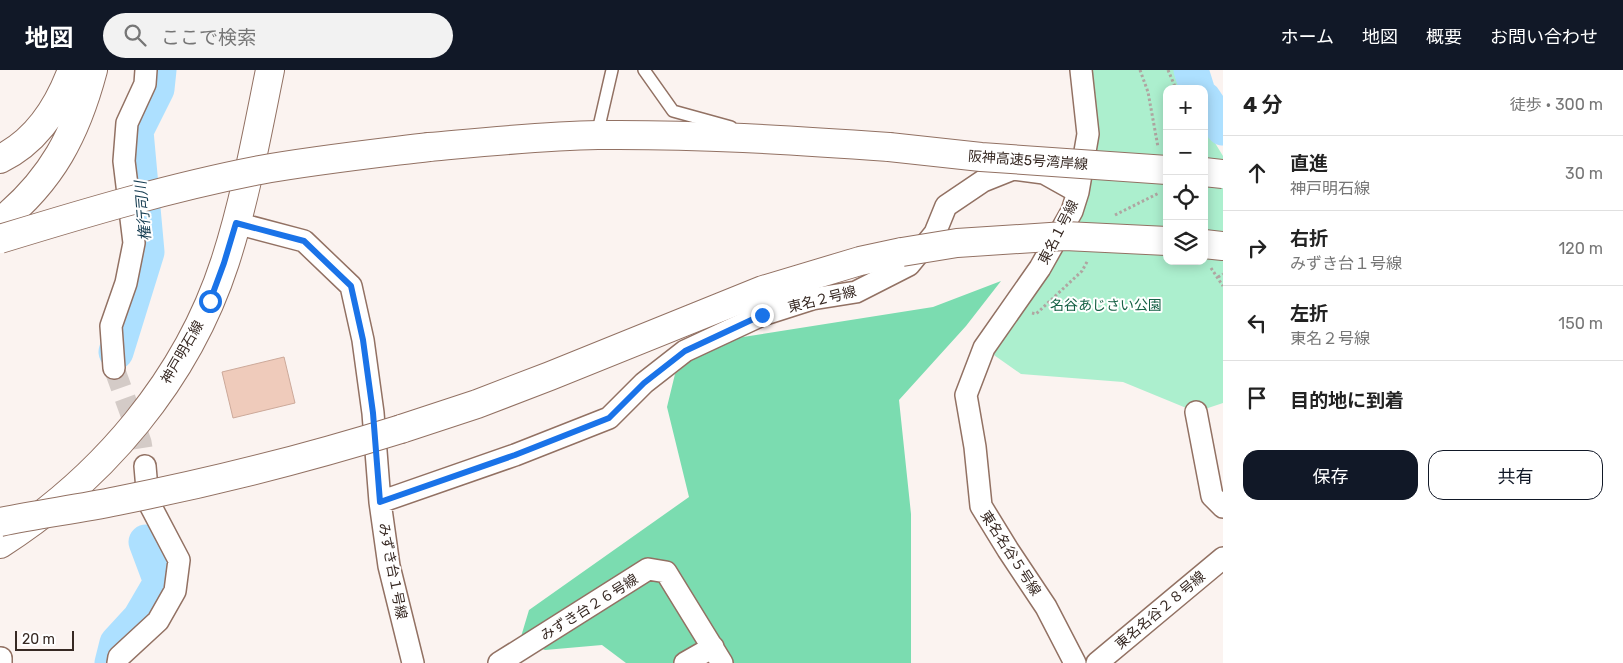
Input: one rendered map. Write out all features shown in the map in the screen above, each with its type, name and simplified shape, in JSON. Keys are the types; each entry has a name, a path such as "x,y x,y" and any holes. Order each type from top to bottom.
{"main road":[{"path":"0,159 13,153 33,136 50,116 64,92 72,70"},
{"path":"0,222 29,195 61,152 75,126 86,98 93,70"},
{"name":"神戸明石線","path":"0,544 33,523 78,485 114,449 141,417 190,343 210,301 236,223 270,70"},
{"name":"阪神高速5号湾岸線","path":"0,239 118,204 250,172 329,158 510,140 597,135 692,136 889,147 981,157 1163,160"},
{"path":"1208,172 1223,174"},
{"path":"0,522 186,487 324,453 477,404 763,290 860,261 957,243 1029,238 1066,236 1163,241"}],"street":[{"path":"114,368 111,326 126,283 134,243 124,161 127,123 145,84 146,70"},
{"name":"東名１号線","path":"984,348 1040,268 1072,211 1078,192 1088,134 1081,70"},
{"name":"東名２号線","path":"380,502 515,455 609,418 644,383 685,351 762,315 812,299 856,292 909,265 935,234 946,206 983,181 1014,169 1044,173 1078,192"},
{"name":"みずき台１号線","path":"236,223 304,241 351,286 363,340 373,413 380,502 389,566 413,663"},
{"name":"東名名谷５号線","path":"984,348 966,396 975,447 981,506 1046,606 1075,663"},
{"path":"1196,412 1212,496 1223,508"},
{"path":"118,663 119,658 158,621 174,590 179,560 148,501 146,466"},
{"name":"東名名谷２８号線","path":"1098,663 1223,558"},
{"name":"みずき台２６号線","path":"499,663 648,569 666,572 718,655"},
{"path":"685,663 718,655"}],"lane":[{"path":"597,135 612,70"},
{"path":"644,70 673,111 723,125 802,141"}],"path":[{"path":"1140,70 1148,92 1163,160"},
{"path":"1168,70 1174,85"},
{"path":"1212,251 1218,277 1223,286"},
{"path":"1218,277 1223,274"}],"green space":[{"name":"名谷あじさい公園","path":"1081,70 1181,70 1187,85 1163,85 1163,265 1208,265 1208,132 1223,156 1223,403 1196,412 1123,382 1021,374 984,348 1078,191"},
{"path":"1001,281 966,326 899,400 911,514 911,663 626,663 602,645 545,650 520,640 529,610 689,497 667,407 675,374 697,356 724,340 933,307"}],"building":[{"path":"284,357 295,403 233,418 222,372"}],"waterway":[{"name":"権行司川","path":"116,352 147,252 136,131 157,89 159,70"},
{"path":"1191,70 1196,85"},
{"path":"1208,105 1223,128"},
{"name":"権行司川","path":"112,663 117,643 140,618 161,582 146,542"}],"tunnel":[{"path":"114,368 141,442 145,466"}],"route":[{"path":"210,301 236,223 304,241 351,286 363,340 373,413 380,502 515,455 609,418 644,383 685,351 762,315"}]}
